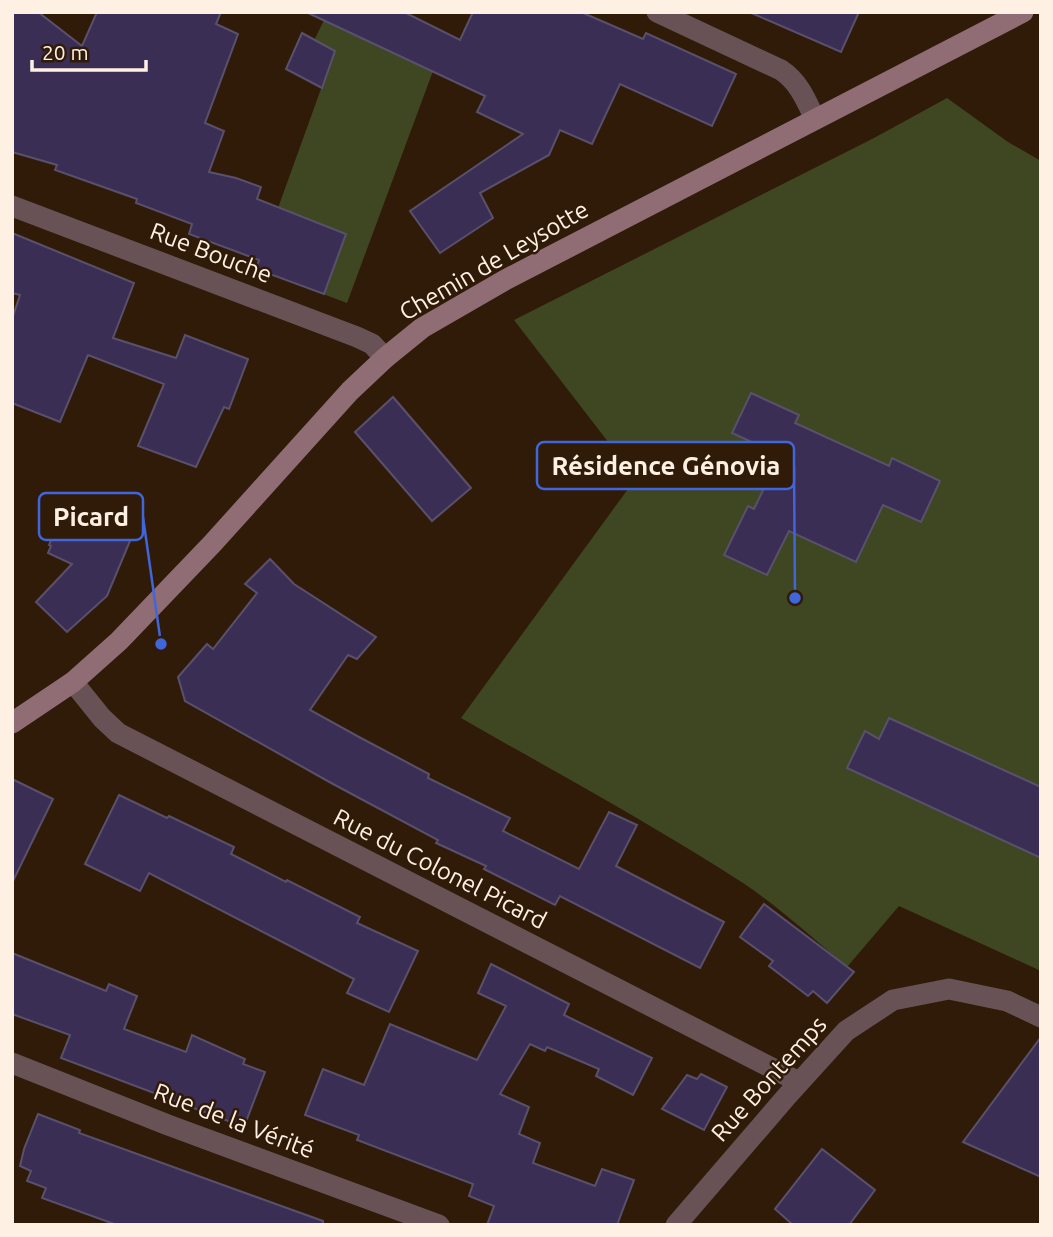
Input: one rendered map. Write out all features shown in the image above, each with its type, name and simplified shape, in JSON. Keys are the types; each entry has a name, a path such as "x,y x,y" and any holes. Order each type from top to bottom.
{"street":[{"path":"657,12 792,77 815,120"},
{"name":"Chemin de Leysotte","path":"12,723 73,682 128,632 212,544 350,391 422,328 505,280 1023,12"},
{"name":"Rue Bouche","path":"12,206 357,337 372,344 385,358"},
{"name":"Rue du Colonel Picard","path":"73,682 118,733 799,1082"},
{"name":"Rue Bontemps","path":"676,1225 846,1031 893,1000 949,989 1007,1002 1041,1017"},
{"name":"Rue de la Vérité","path":"12,1063 168,1125 439,1225"}],"green space":[{"path":"328,12 377,46 433,71 347,303 256,269 326,75 303,63"},
{"path":"947,98 1008,142 1041,161 1041,971 899,906 847,967 783,913 709,861 461,718 636,478 514,320 874,138"}],"building":[{"path":"12,12 38,12 82,46 97,12 221,12 216,24 238,34 205,123 224,131 209,172 261,187 257,199 346,234 324,294 256,269 259,260 189,234 192,224 136,203 137,199 55,170 57,165 12,152"},
{"path":"306,12 404,12 460,40 473,12 581,12 643,39 646,33 736,74 712,126 620,84 592,144 560,130 549,155 480,193 493,218 440,253 410,211 523,134 477,112 485,96"},
{"path":"749,12 859,12 841,52"},
{"path":"302,33 335,51 322,88 286,69"},
{"path":"12,233 134,283 113,338 176,358 185,335 248,359 229,409 224,407 196,467 138,446 164,384 88,355 60,422 12,403 12,319 20,295 12,293"},
{"path":"751,393 799,415 795,423 889,466 892,458 940,481 921,522 883,505 856,562 789,531 767,575 724,555 748,506 754,509 780,455 732,433"},
{"path":"393,397 471,488 432,521 355,432"},
{"path":"68,501 135,529 107,596 67,632 36,602 72,564 48,553"},
{"path":"270,559 294,584 376,637 357,659 348,655 310,710 429,774 428,778 510,818 503,831 579,869 609,812 637,825 616,866 724,922 700,968 560,896 555,905 484,869 486,866 436,843 438,840 185,701 178,677 207,644 213,649 257,593 245,584"},
{"path":"889,718 1041,787 1041,858 847,768 865,731 879,739"},
{"path":"12,779 53,799 12,883"},
{"path":"119,795 234,847 231,854 360,917 357,923 418,951 389,1012 347,993 354,979 149,873 140,891 85,864"},
{"path":"764,904 854,972 827,1003 813,991 808,996 769,966 773,961 740,937"},
{"path":"12,953 106,991 109,984 137,996 124,1029 186,1052 192,1035 245,1059 243,1064 265,1072 244,1127 61,1058 70,1035 12,1014"},
{"path":"491,964 569,1004 564,1015 652,1058 633,1095 596,1076 599,1069 547,1047 545,1051 530,1044 500,1094 529,1107 519,1134 540,1143 533,1163 595,1186 602,1169 634,1180 617,1225 487,1225 494,1206 469,1196 473,1184 357,1140 359,1135 305,1115 323,1069 364,1085 390,1024 477,1060 506,1006 478,993"},
{"path":"1041,1037 1041,1177 963,1142"},
{"path":"701,1074 727,1087 704,1130 662,1109 687,1075 697,1079"},
{"path":"38,1114 80,1130 79,1133 323,1221 323,1225 117,1225 42,1198 46,1188 27,1181 31,1171 20,1166"},
{"path":"822,1149 875,1190 849,1225 793,1225 775,1209"}],"place":[{"name":"Résidence Génovia","path":"795,598"},
{"name":"Picard","path":"161,644"}]}
